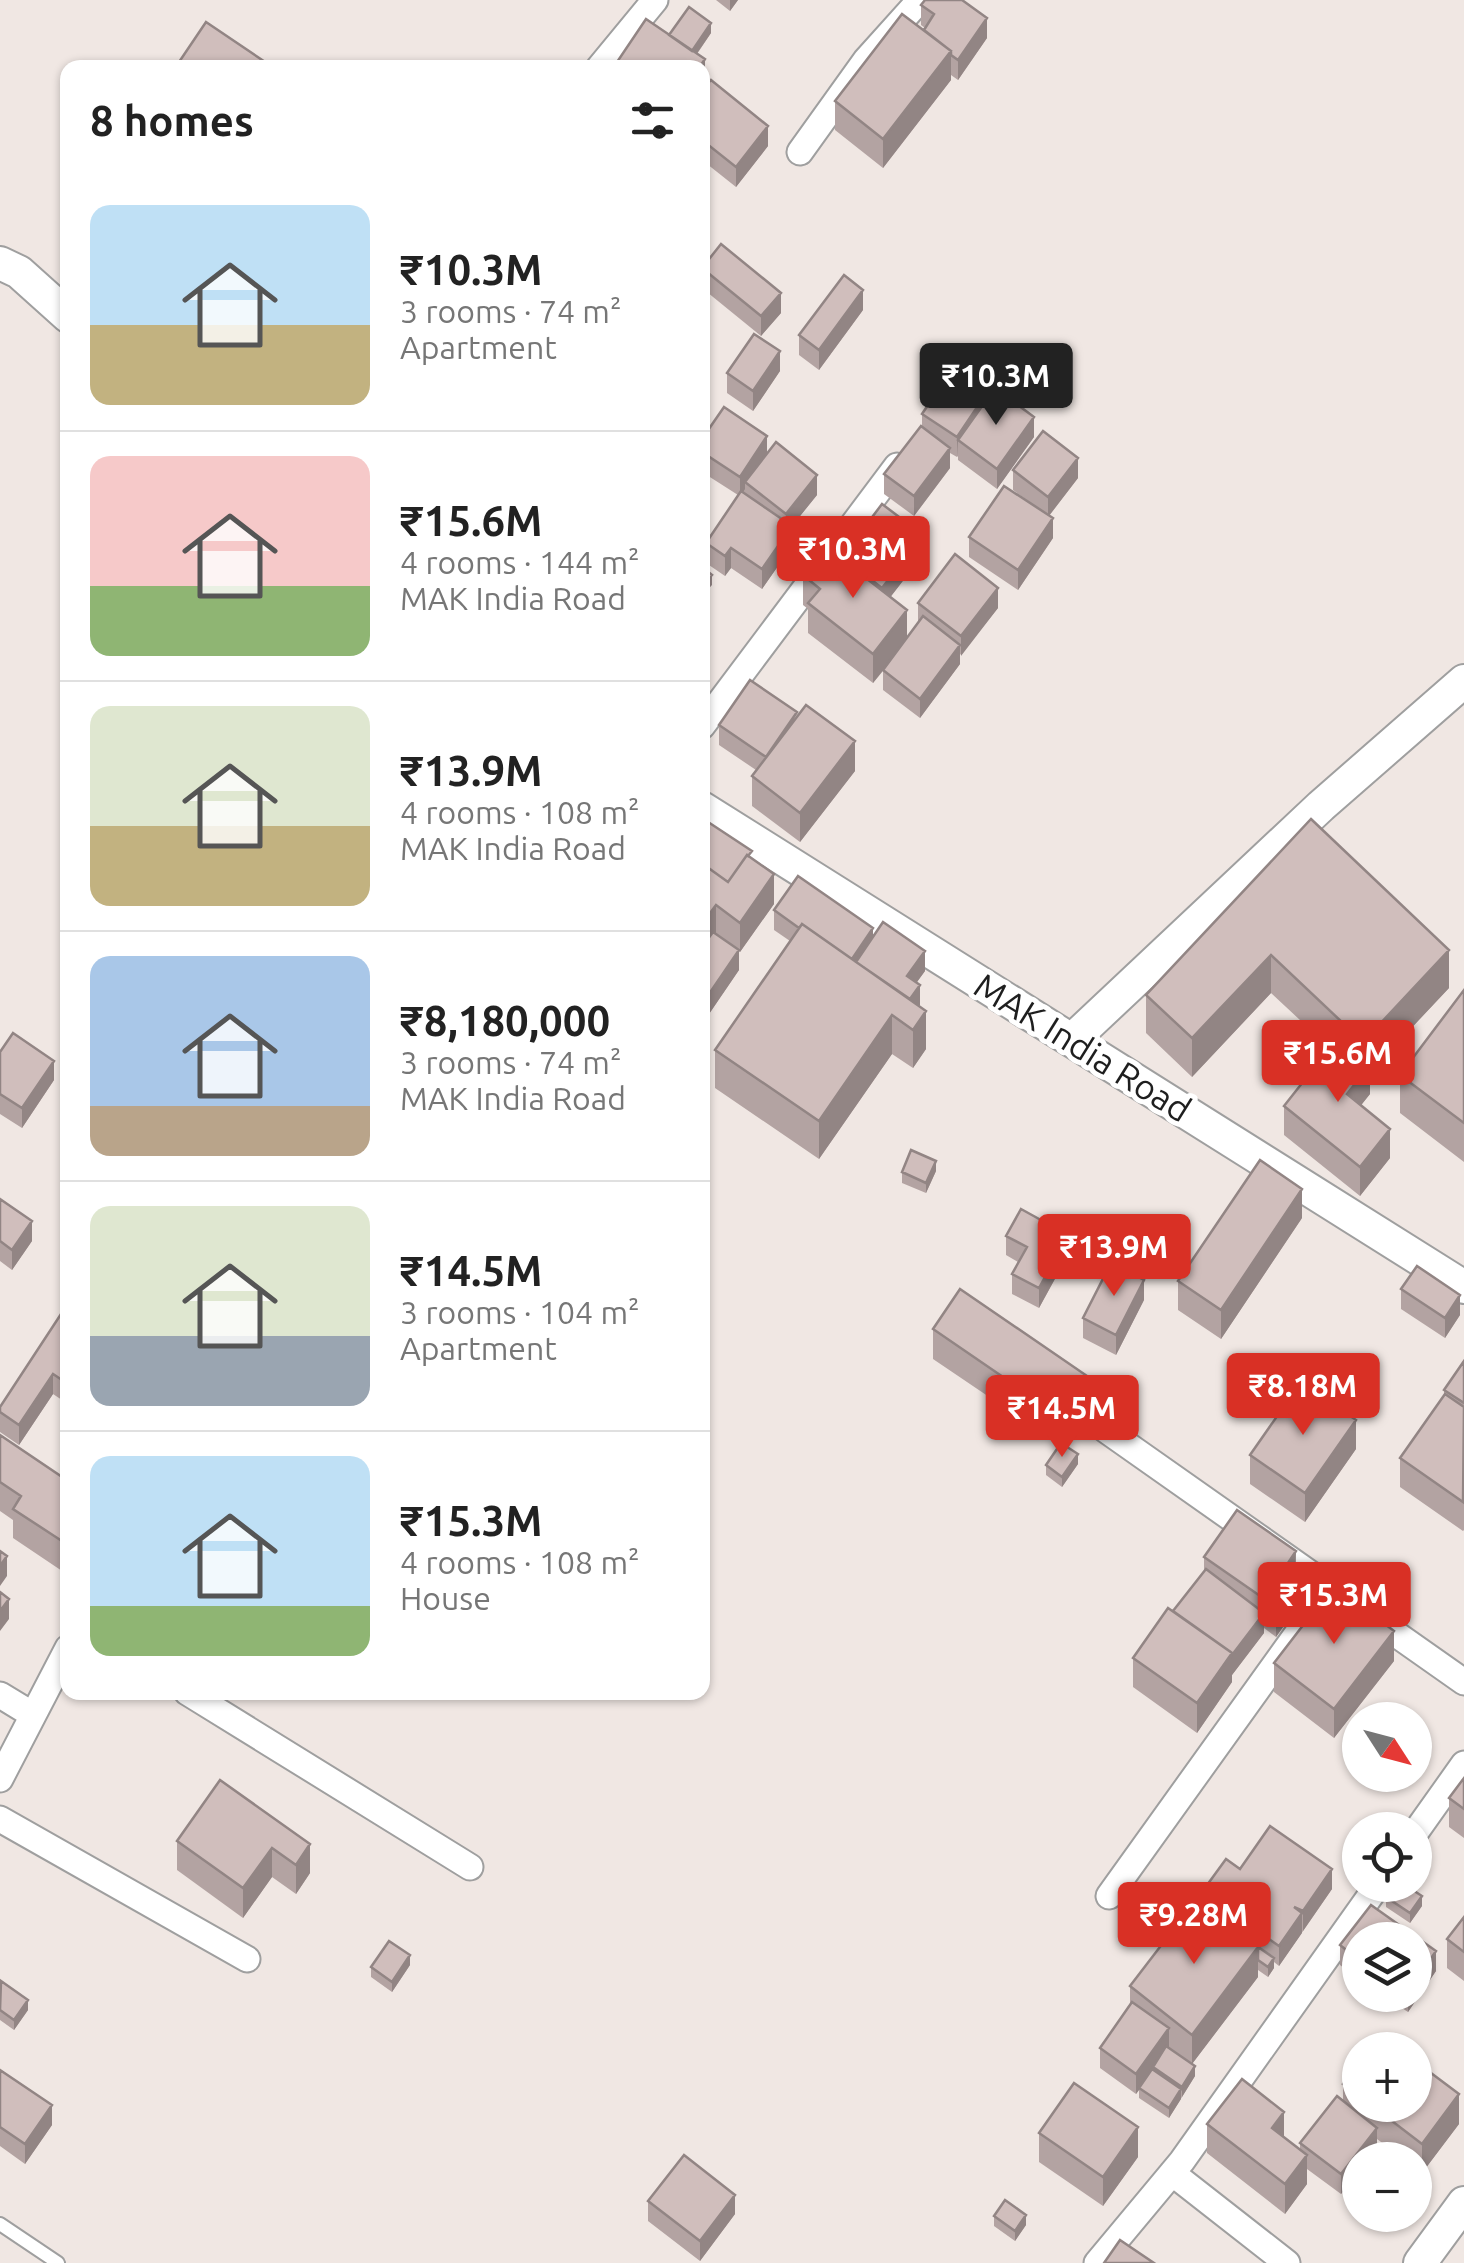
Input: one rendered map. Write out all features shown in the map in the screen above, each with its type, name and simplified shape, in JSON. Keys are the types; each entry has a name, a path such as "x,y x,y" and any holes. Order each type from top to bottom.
{"street":[{"path":"606,60 655,0"},
{"path":"800,152 866,60 920,0"},
{"path":"0,263 19,272 60,309"},
{"path":"710,715 897,466"},
{"path":"1072,1040 1321,806 1464,681"},
{"name":"MAK India Road","path":"710,813 1464,1287"},
{"path":"1106,1430 1464,1682"},
{"path":"1109,1896 1330,1588"},
{"path":"0,1779 60,1663"},
{"path":"0,1696 33,1715"},
{"path":"200,1700 470,1867"},
{"path":"1430,1812 1464,1764"},
{"path":"0,1819 247,1959"},
{"path":"1097,2263 1172,2173 1366,1902"},
{"path":"1172,2173 1287,2263"},
{"path":"1420,2263 1464,2202"}],"lane":[{"path":"0,2224 58,2263"}],"building":[{"path":"925,0 962,0 987,18 958,60 924,30 934,14 921,5"},
{"path":"689,7 711,23 692,51 669,35"},
{"path":"902,14 951,51 883,139 835,101"},
{"path":"646,19 705,59 704,60 618,60"},
{"path":"206,22 262,60 180,60"},
{"path":"710,81 768,126 736,167 710,146"},
{"path":"721,244 781,293 761,316 710,275 710,258"},
{"path":"844,275 863,290 819,350 799,335"},
{"path":"754,334 780,351 753,391 727,373"},
{"path":"959,359 994,382 957,437 922,414"},
{"path":"995,388 1034,417 997,469 958,440"},
{"path":"724,407 767,436 740,477 710,457 710,427"},
{"path":"921,426 950,448 914,496 884,474"},
{"path":"1043,431 1078,458 1048,497 1013,470"},
{"path":"776,442 817,475 786,514 745,482"},
{"path":"1004,486 1053,518 1018,570 969,537"},
{"path":"741,491 792,526 762,569 731,548 725,556 710,546 710,537"},
{"path":"882,504 923,535 882,588 842,557"},
{"path":"826,547 907,610 873,654 808,603 820,589 803,575"},
{"path":"955,554 998,588 961,636 918,603"},
{"path":"923,616 960,645 920,699 883,670"},
{"path":"750,680 797,712 766,757 719,725"},
{"path":"806,705 855,741 800,813 752,776"},
{"path":"1311,819 1449,950 1363,1042 1271,955 1192,1038 1146,995"},
{"path":"710,823 752,851 728,882 710,869"},
{"path":"747,855 774,874 740,923 716,905 710,913 710,869 728,882"},
{"path":"798,876 873,928 852,959 802,924 799,928 774,910"},
{"path":"883,922 925,951 907,976 920,985 910,999 856,962"},
{"path":"802,924 926,1011 913,1030 892,1015 819,1121 715,1050"},
{"path":"713,932 739,950 710,993"},
{"path":"1464,990 1464,1123 1400,1075"},
{"path":"13,1033 54,1061 22,1108 0,1094 0,1052"},
{"path":"1337,1039 1370,1065 1347,1094 1390,1129 1360,1167 1284,1106"},
{"path":"911,1150 936,1161 926,1183 902,1172"},
{"path":"1260,1160 1302,1189 1221,1310 1178,1281"},
{"path":"0,1199 32,1221 12,1250 0,1241"},
{"path":"1021,1209 1068,1235 1039,1288 1012,1274 1027,1247 1006,1236"},
{"path":"1111,1263 1144,1280 1116,1335 1083,1318"},
{"path":"1417,1266 1460,1295 1445,1318 1401,1289"},
{"path":"960,1289 1090,1378 1063,1418 933,1329"},
{"path":"60,1316 60,1379 53,1374 19,1425 0,1412"},
{"path":"1464,1361 1464,1403 1444,1390"},
{"path":"1301,1382 1356,1420 1305,1493 1250,1455"},
{"path":"1445,1394 1464,1407 1463,1502 1400,1458"},
{"path":"0,1435 60,1476 60,1540 13,1509 21,1496 0,1482"},
{"path":"1061,1443 1078,1454 1062,1477 1046,1465"},
{"path":"1237,1510 1296,1551 1282,1572 1295,1581 1276,1607 1204,1557"},
{"path":"1206,1569 1264,1613 1232,1655 1173,1611"},
{"path":"1334,1585 1394,1631 1334,1709 1274,1663"},
{"path":"0,1592 9,1599 0,1611"},
{"path":"1168,1608 1232,1653 1197,1703 1133,1658"},
{"path":"1464,1778 1464,1809 1449,1798"},
{"path":"220,1780 310,1844 296,1865 272,1848 243,1888 177,1841"},
{"path":"1270,1826 1332,1869 1303,1911 1294,1907 1302,1913 1279,1946 1202,1892 1226,1859 1240,1869"},
{"path":"1196,1900 1258,1947 1192,2035 1130,1986"},
{"path":"1394,1902 1418,1902 1410,1913"},
{"path":"1371,1905 1395,1922 1358,1922"},
{"path":"1464,1917 1464,1952 1447,1939"},
{"path":"389,1941 410,1955 392,1982 371,1967"},
{"path":"1251,1942 1274,1958 1268,1967 1258,1960 1258,1947"},
{"path":"1,1981 28,2000 14,2020 0,2010"},
{"path":"1132,2002 1169,2028 1136,2074 1100,2048"},
{"path":"1166,2046 1195,2066 1182,2087 1153,2067"},
{"path":"1152,2069 1181,2089 1169,2108 1139,2088"},
{"path":"0,2070 52,2105 25,2144 0,2127"},
{"path":"1432,2074 1459,2094 1423,2142 1393,2122 1432,2122"},
{"path":"1242,2079 1284,2112 1272,2128 1307,2155 1285,2184 1207,2124"},
{"path":"1074,2083 1138,2127 1103,2177 1039,2133"},
{"path":"1337,2096 1342,2100 1342,2122 1370,2122 1377,2128 1366,2142 1342,2142 1341,2174 1300,2143"},
{"path":"684,2155 735,2195 700,2241 648,2201"},
{"path":"1005,2200 1026,2215 1015,2231 994,2216"},
{"path":"1120,2240 1154,2263 1104,2263"}]}
